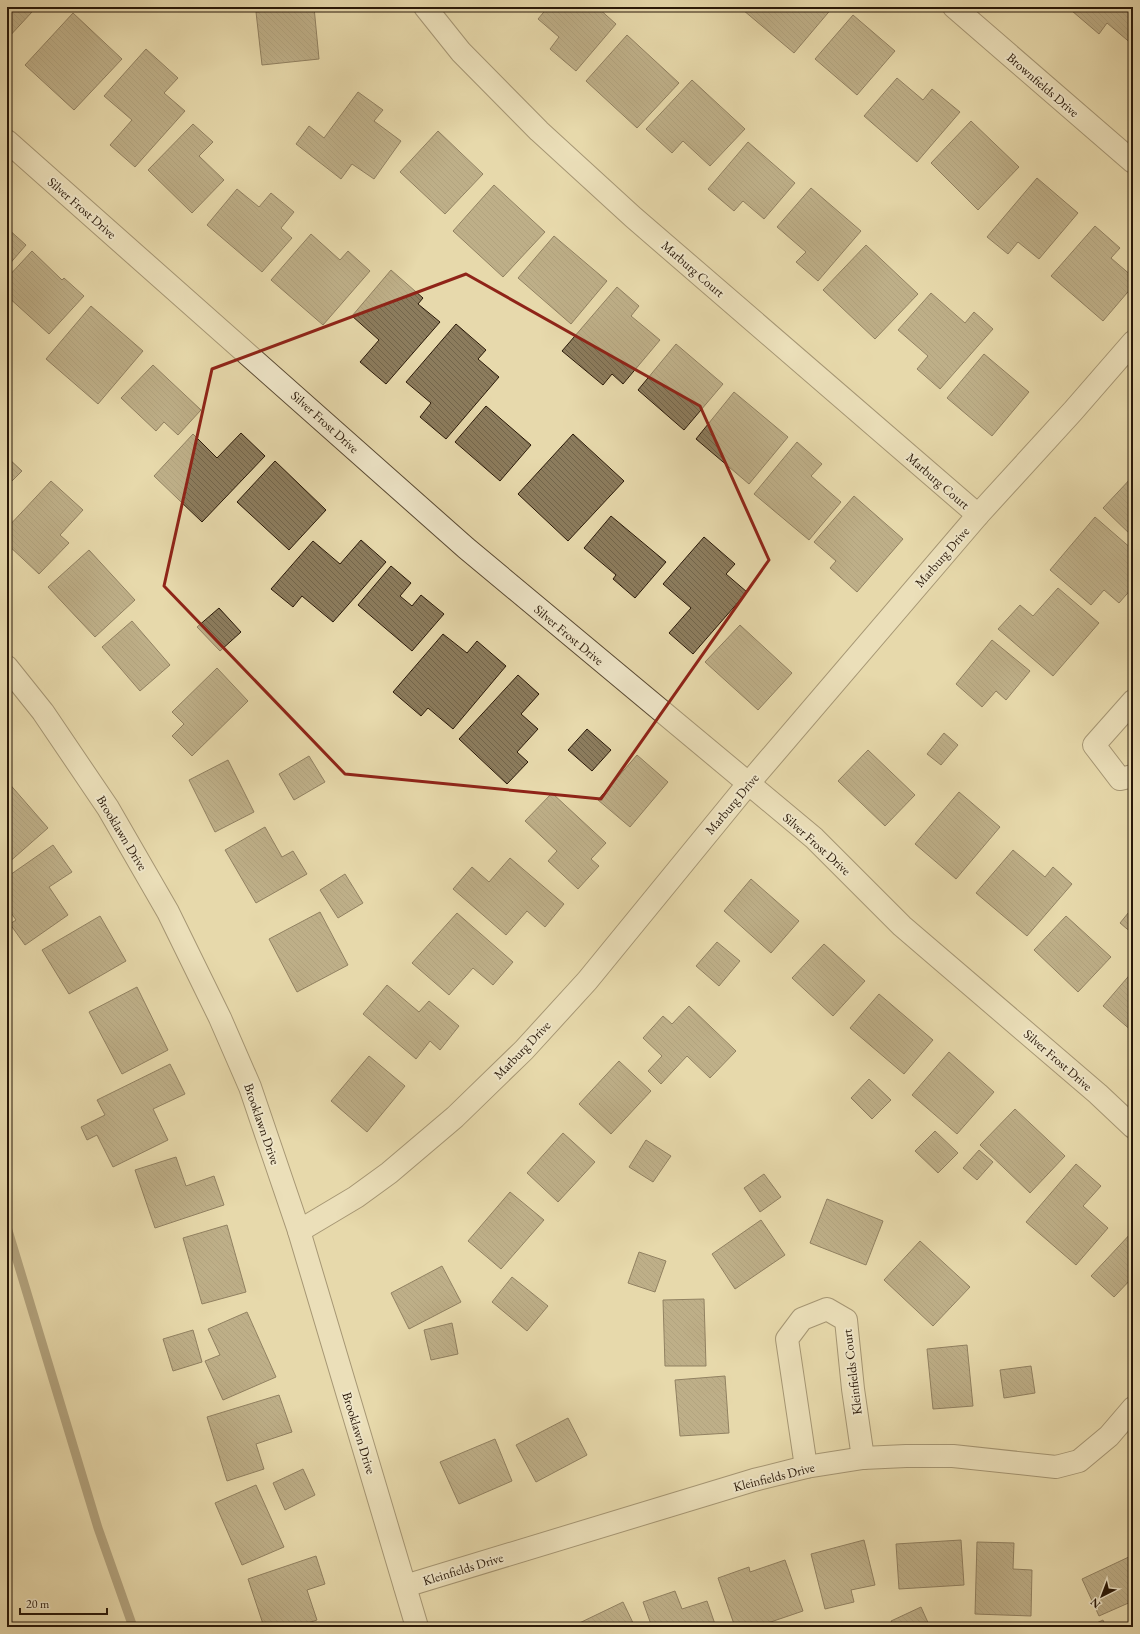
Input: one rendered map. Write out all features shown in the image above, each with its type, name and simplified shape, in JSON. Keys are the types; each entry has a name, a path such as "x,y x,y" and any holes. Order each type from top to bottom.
{"street":[{"name":"Marburg Court","path":"425,7 461,52 539,131 632,217 978,515"},
{"name":"Brownfields Drive","path":"954,7 1133,162"},
{"name":"Silver Frost Drive","path":"7,141 466,548 814,838 902,926 1098,1094 1133,1127"},
{"name":"Marburg Drive","path":"299,1231 356,1197 389,1173 455,1118 524,1050 587,981 748,784 978,515 1073,411 1133,342"},
{"name":"Brooklawn Drive","path":"7,667 43,712 108,808 168,912 220,1018 250,1088 299,1231 417,1627"},
{"path":"1133,701 1094,745 1120,779 1133,776"},
{"name":"Kleinfields Court","path":"806,1467 787,1339 802,1319 827,1309 846,1320 853,1389 863,1458"},
{"name":"Kleinfields Drive","path":"405,1586 754,1480 806,1467 863,1458 906,1456 953,1456 1056,1467 1080,1462 1109,1436 1133,1408"}],"highlighted area":[{"path":"466,274 700,406 769,560 601,799 345,774 164,586 212,369"}],"building":[{"path":"7,7 27,7 32,12 7,39"},
{"path":"314,7 319,59 262,65 256,12"},
{"path":"515,7 523,7 519,11"},
{"path":"548,7 597,7 616,24 576,71 550,49 559,37 538,19"},
{"path":"745,7 833,7 794,53 743,10"},
{"path":"1076,7 1133,7 1133,45 1107,23 1099,34 1072,11"},
{"path":"73,13 122,59 74,110 25,65"},
{"path":"853,15 895,51 857,95 815,59"},
{"path":"627,35 679,83 637,128 586,81"},
{"path":"146,49 178,78 164,93 185,111 135,167 110,145 132,120 104,96"},
{"path":"897,78 923,100 932,89 960,112 917,162 864,116"},
{"path":"692,80 745,129 710,166 683,141 672,153 646,129"},
{"path":"358,92 383,110 374,121 401,141 374,179 352,164 341,179 296,144 309,126 324,138"},
{"path":"971,121 1019,167 978,210 931,163"},
{"path":"193,124 213,142 199,156 224,180 192,213 148,170"},
{"path":"438,131 483,174 445,214 400,172"},
{"path":"748,142 795,183 764,219 743,201 734,211 708,189"},
{"path":"1037,178 1078,213 1039,259 1018,242 1008,254 987,237"},
{"path":"494,185 545,232 503,277 453,231"},
{"path":"811,188 861,231 818,281 796,262 806,252 777,227"},
{"path":"237,189 259,207 271,193 294,212 281,228 292,238 262,272 207,225"},
{"path":"1095,226 1120,248 1111,258 1133,277 1133,286 1103,321 1051,276"},
{"path":"7,228 26,245 7,267"},
{"path":"311,234 340,260 348,251 370,271 323,325 271,280"},
{"path":"554,236 607,281 571,324 518,278"},
{"path":"866,245 918,294 875,339 823,290"},
{"path":"32,251 62,280 64,278 84,296 49,334 7,296 7,278"},
{"path":"391,270 423,298 418,304 440,322 386,384 360,362 379,340 352,316"},
{"path":"617,287 639,306 631,316 660,340 623,384 612,374 603,385 562,351"},
{"path":"931,293 965,323 974,312 993,329 940,389 917,369 928,356 898,330"},
{"path":"91,306 143,351 98,404 46,359"},
{"path":"456,324 486,350 478,359 499,377 446,439 420,417 431,403 406,382"},
{"path":"676,344 723,384 684,430 638,390"},
{"path":"984,354 1029,392 992,436 947,398"},
{"path":"153,365 201,410 178,435 164,422 156,431 121,398"},
{"path":"734,392 788,437 749,484 696,439"},
{"path":"486,406 531,445 500,481 455,442"},
{"path":"241,433 265,456 202,522 154,476 193,434 217,458"},
{"path":"573,434 624,481 568,541 518,494"},
{"path":"797,442 822,464 811,476 841,502 809,540 754,494"},
{"path":"7,457 22,471 7,486"},
{"path":"275,461 326,510 289,550 237,502"},
{"path":"1133,476 1133,537 1103,508"},
{"path":"51,481 83,510 60,535 69,543 39,574 7,544 7,528"},
{"path":"854,496 903,539 857,592 830,568 836,561 814,542"},
{"path":"611,516 666,562 635,598 613,579 616,575 584,548"},
{"path":"1095,517 1133,550 1133,587 1119,603 1104,590 1091,605 1050,570"},
{"path":"704,537 735,564 726,574 747,592 693,654 669,633 691,608 663,584"},
{"path":"361,540 386,562 333,622 302,596 293,607 271,589 313,541 340,564"},
{"path":"89,550 135,600 95,637 48,587"},
{"path":"391,566 411,583 400,596 412,606 421,595 444,614 412,651 358,605"},
{"path":"1058,588 1099,623 1053,676 998,629 1020,605 1033,616"},
{"path":"219,608 241,632 220,651 197,627"},
{"path":"132,621 170,665 140,691 102,647"},
{"path":"740,625 792,673 758,710 705,662"},
{"path":"443,634 467,653 477,641 506,666 453,729 428,708 421,716 393,692"},
{"path":"992,640 1030,671 1006,700 996,691 982,707 956,684"},
{"path":"217,668 248,701 192,756 172,736 184,724 172,712"},
{"path":"518,675 539,694 521,714 538,729 517,752 528,762 507,784 459,739"},
{"path":"587,729 611,750 592,771 568,750"},
{"path":"944,733 958,745 941,765 927,754"},
{"path":"868,750 915,795 885,826 838,781"},
{"path":"637,755 668,782 630,827 598,800"},
{"path":"309,756 325,782 294,800 279,774"},
{"path":"228,760 254,812 215,832 189,780"},
{"path":"7,781 48,828 7,864"},
{"path":"959,792 1000,827 956,879 915,844"},
{"path":"552,793 606,843 591,859 599,866 578,889 548,861 557,851 525,821"},
{"path":"265,827 282,857 293,851 307,874 256,903 225,850"},
{"path":"53,845 72,872 49,887 68,915 25,945 10,924 16,920 7,907 7,877"},
{"path":"1013,850 1045,877 1053,867 1072,884 1027,936 976,893"},
{"path":"510,858 564,904 545,927 527,911 506,935 453,889 472,867 489,882"},
{"path":"345,874 363,903 338,918 320,890"},
{"path":"751,879 799,921 771,953 724,911"},
{"path":"1133,907 1133,934 1120,923"},
{"path":"320,912 348,965 297,992 269,939"},
{"path":"457,913 513,962 493,985 473,968 449,995 412,963"},
{"path":"100,916 126,961 69,994 42,950"},
{"path":"1066,916 1111,957 1078,992 1034,950"},
{"path":"717,942 740,961 719,986 696,966"},
{"path":"824,944 865,981 833,1016 792,978"},
{"path":"1133,971 1133,1032 1103,1006"},
{"path":"387,985 419,1012 429,1001 459,1026 440,1050 430,1041 416,1059 363,1014"},
{"path":"137,987 168,1050 122,1074 89,1012"},
{"path":"879,994 933,1040 904,1074 850,1028"},
{"path":"689,1006 736,1051 710,1078 687,1056 661,1084 648,1071 662,1056 643,1038 663,1016 672,1024"},
{"path":"949,1052 994,1092 957,1134 912,1095"},
{"path":"369,1056 405,1086 367,1132 331,1101"},
{"path":"619,1061 651,1091 611,1134 579,1104"},
{"path":"170,1064 185,1094 153,1109 168,1140 113,1167 97,1135 87,1140 81,1127 105,1115 97,1100"},
{"path":"869,1079 891,1100 872,1119 851,1098"},
{"path":"1015,1109 1065,1156 1030,1193 980,1145"},
{"path":"935,1131 958,1153 938,1173 915,1151"},
{"path":"563,1133 595,1162 558,1202 527,1173"},
{"path":"646,1140 671,1156 653,1182 629,1167"},
{"path":"979,1150 993,1162 977,1180 963,1168"},
{"path":"176,1157 186,1186 214,1176 224,1205 155,1228 135,1170"},
{"path":"1076,1164 1101,1186 1083,1206 1108,1228 1076,1265 1026,1222"},
{"path":"764,1174 781,1197 760,1212 744,1188"},
{"path":"510,1192 544,1220 501,1269 468,1241"},
{"path":"827,1199 883,1221 866,1265 810,1243"},
{"path":"761,1220 785,1255 735,1289 712,1254"},
{"path":"227,1225 246,1292 202,1304 183,1238"},
{"path":"1133,1231 1133,1277 1114,1297 1091,1276"},
{"path":"920,1241 970,1287 933,1326 884,1280"},
{"path":"639,1252 666,1261 655,1292 628,1283"},
{"path":"442,1266 461,1302 409,1329 391,1293"},
{"path":"512,1277 548,1306 527,1331 492,1302"},
{"path":"704,1299 706,1366 665,1366 663,1300"},
{"path":"247,1312 276,1377 223,1400 205,1361 220,1355 208,1329"},
{"path":"452,1323 458,1354 431,1360 424,1330"},
{"path":"193,1330 202,1362 173,1371 163,1339"},
{"path":"967,1345 973,1406 933,1409 927,1349"},
{"path":"1031,1366 1035,1393 1004,1398 1000,1370"},
{"path":"725,1376 729,1433 680,1436 675,1380"},
{"path":"279,1395 292,1432 256,1444 264,1469 227,1481 207,1417"},
{"path":"568,1418 587,1455 536,1482 516,1445"},
{"path":"495,1439 512,1481 459,1504 440,1462"},
{"path":"303,1469 315,1495 285,1510 273,1483"},
{"path":"256,1485 284,1547 242,1565 215,1503"},
{"path":"864,1540 875,1585 851,1590 854,1602 825,1609 811,1554"},
{"path":"961,1540 964,1585 899,1589 896,1544"},
{"path":"977,1542 1014,1543 1013,1569 1032,1570 1031,1616 975,1614"},
{"path":"1133,1555 1133,1601 1099,1616 1082,1579"},
{"path":"316,1556 325,1584 307,1590 317,1620 295,1627 264,1627 248,1579"},
{"path":"785,1560 803,1611 756,1627 735,1627 718,1578 749,1567 750,1572"},
{"path":"675,1591 682,1609 707,1601 716,1627 652,1627 643,1602"},
{"path":"623,1602 635,1627 571,1627"},
{"path":"921,1607 930,1627 894,1627 891,1621"},
{"path":"1103,1620 1106,1627 1088,1627"}],"waterway":[{"path":"7,1227 98,1528 133,1627"}]}
